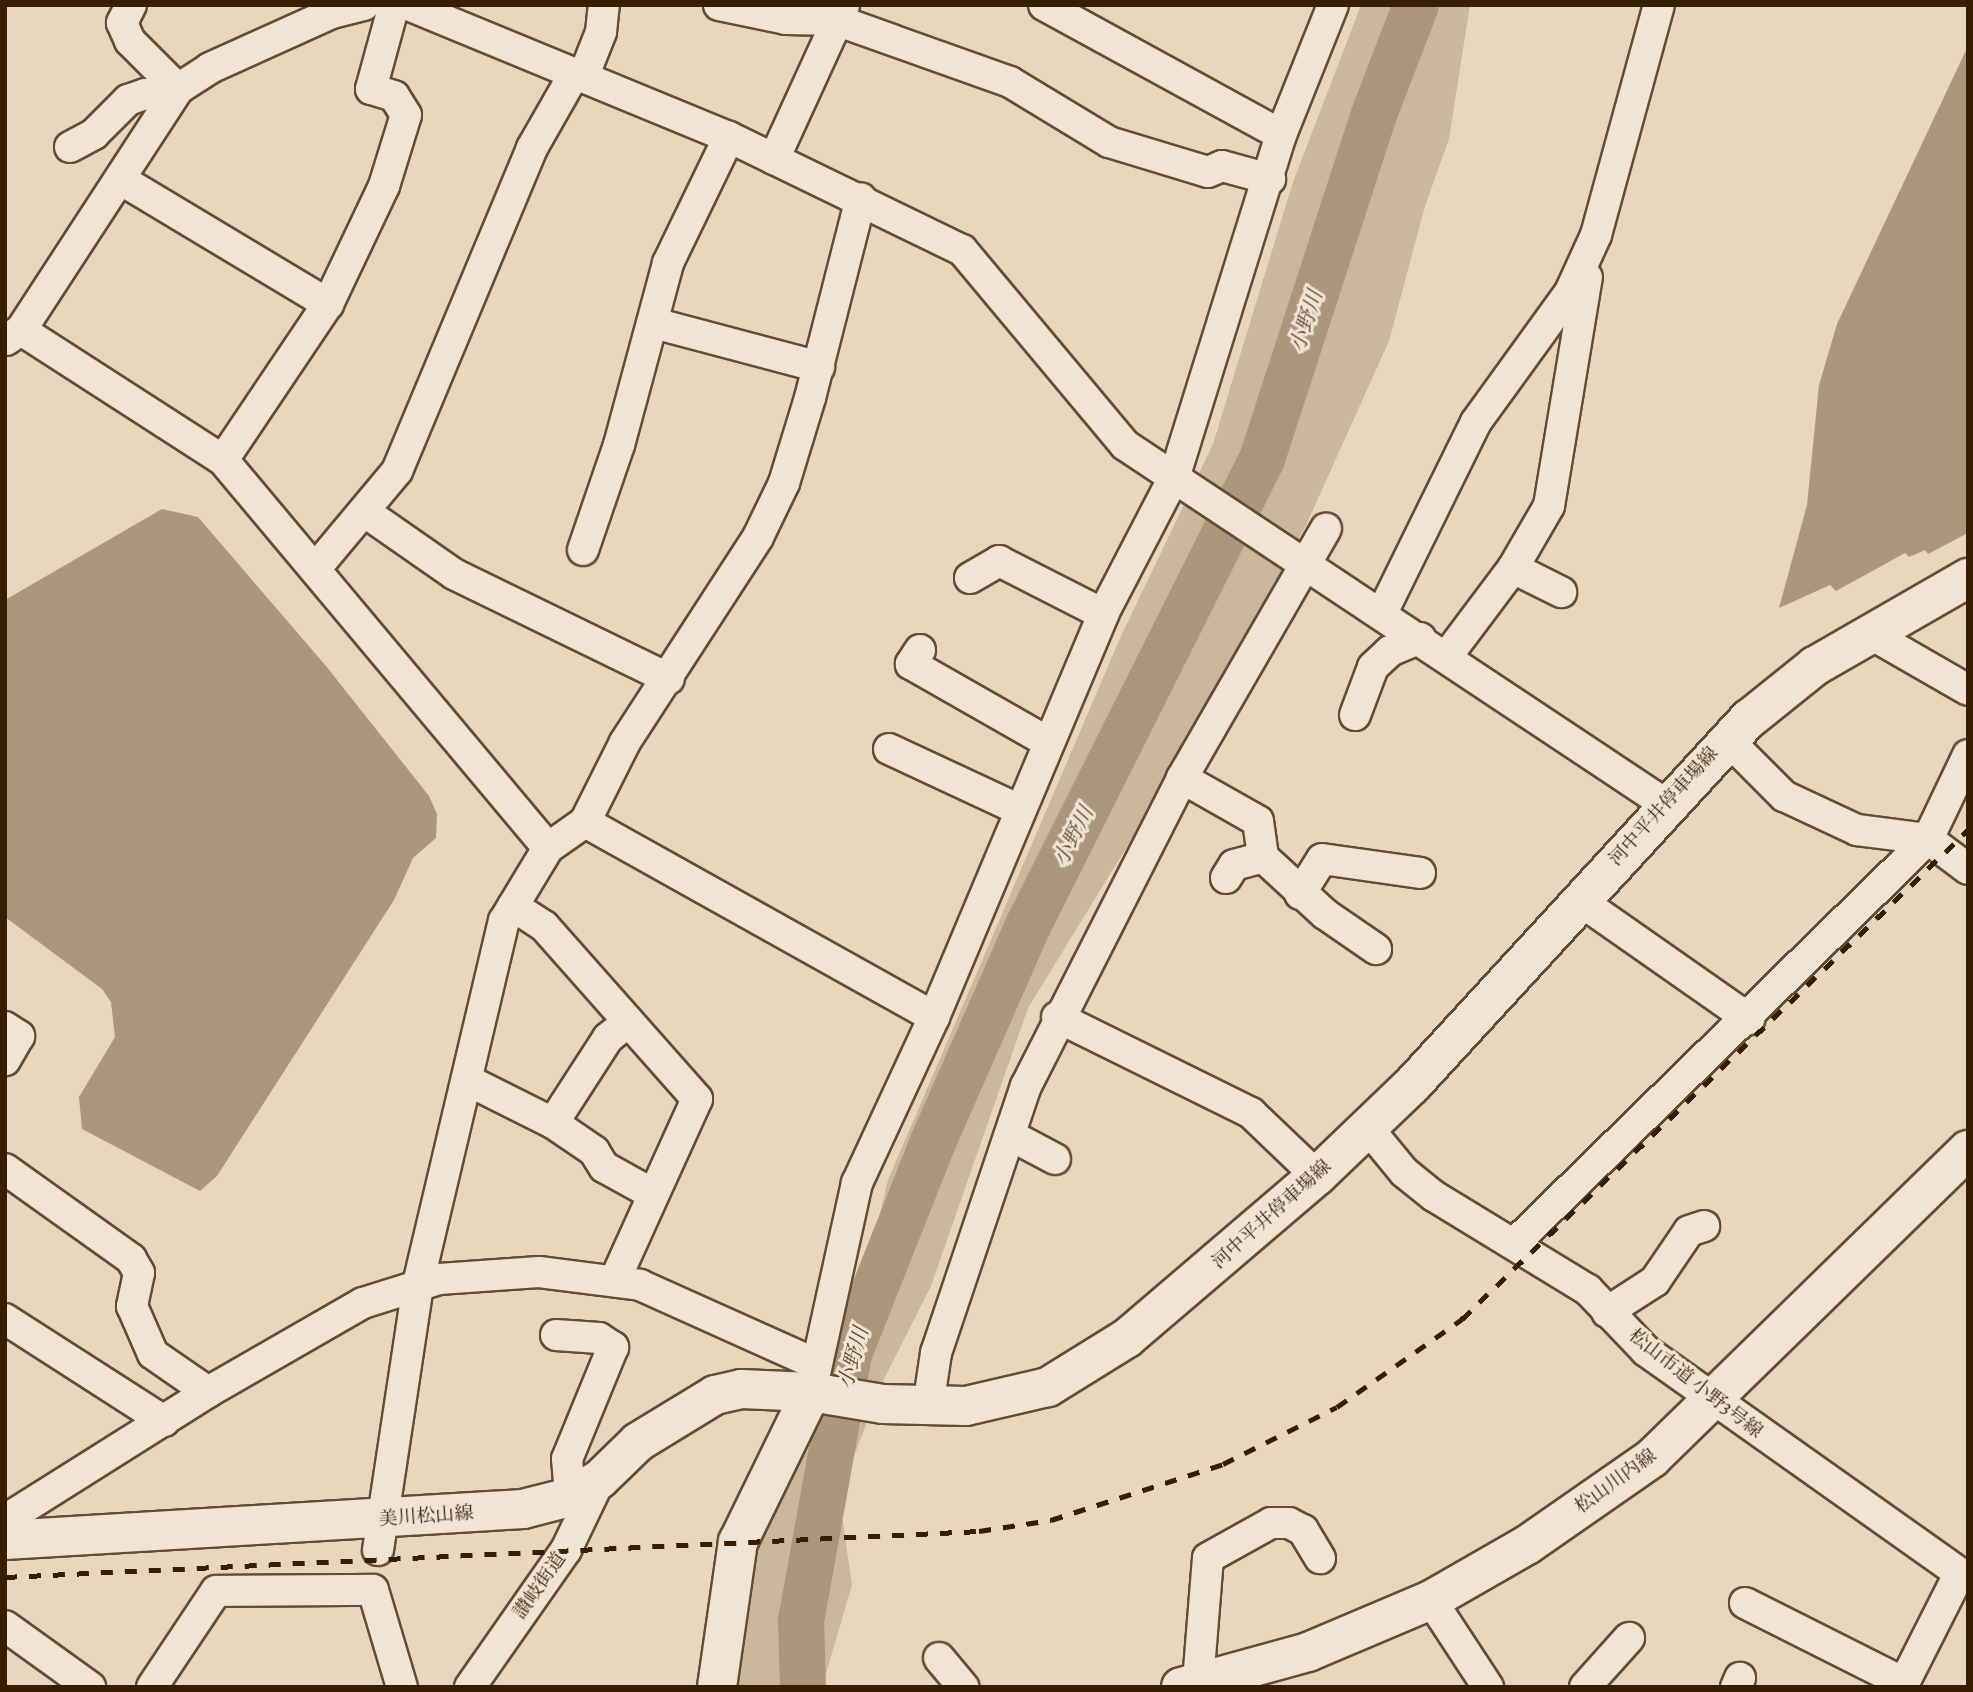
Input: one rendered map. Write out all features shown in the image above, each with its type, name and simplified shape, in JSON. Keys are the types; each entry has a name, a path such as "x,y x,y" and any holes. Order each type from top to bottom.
{"main road":[{"path":"1869,633 1968,578"},
{"name":"河中平井停車場線","path":"816,1383 883,1404 928,1407 1009,1399 1086,1367 1210,1271 1317,1176 1367,1126 1727,739 1815,666 1869,633"},
{"name":"松山川内線","path":"1190,1684 1308,1652 1431,1600 1538,1538 1652,1458 1714,1402 1968,1150"},
{"path":"717,1687 737,1542 816,1383"},
{"name":"美川松山線","path":"5,1540 380,1535 523,1509 585,1488 638,1442 715,1395 816,1383"}],"street":[{"path":"131,5 122,23 130,41 174,94"},
{"path":"364,5 332,13 222,62 174,94 120,179 13,335 223,460 548,848"},
{"path":"223,460 328,304 384,186 406,115 394,96 371,89 394,5"},
{"path":"408,5 729,137 861,198 962,250 1111,430 1667,805"},
{"path":"315,569 397,471 532,148 578,76 601,32 604,5"},
{"path":"719,5 786,19 840,13 1010,82 1109,142 1208,172 1222,166 1270,179"},
{"path":"1045,5 1281,135"},
{"path":"5,1520 208,1392 363,1303 418,1284 539,1272 615,1280 698,1308 816,1383 857,1183 934,1017 1102,614 1179,478 1281,135 1333,5"},
{"path":"1447,656 1513,568 1549,506 1596,235 1659,5"},
{"path":"774,159 840,13"},
{"path":"70,147 94,134 128,100 145,94 174,94"},
{"path":"583,551 654,323 668,263 729,137"},
{"path":"120,179 328,304"},
{"path":"380,1535 418,1284 504,921 548,848 585,822 625,742 669,679 758,537 784,483 819,367 861,198"},
{"path":"1382,613 1476,422 1570,292 1596,235"},
{"path":"654,323 819,367"},
{"path":"365,512 454,574 669,679"},
{"path":"928,1407 936,1353 1010,1135 1057,1017 1182,778 1303,559 1326,529"},
{"path":"970,578 999,561 1102,614"},
{"path":"1513,568 1561,592"},
{"path":"1869,633 1968,691"},
{"path":"1355,715 1373,667 1390,650 1420,638"},
{"path":"920,650 911,664 1048,742"},
{"path":"1727,739 1784,796 1857,830 1928,839 1968,869"},
{"path":"889,749 1020,810"},
{"path":"1516,1243 1749,1019 1928,839 1968,755"},
{"path":"1182,778 1258,821 1263,857 1300,894 1376,949"},
{"path":"585,822 934,1017"},
{"path":"1226,878 1234,865 1263,857"},
{"path":"1300,894 1322,859 1420,873"},
{"path":"1579,900 1749,1019"},
{"path":"513,906 544,926 698,1099 615,1280"},
{"path":"1057,1017 1251,1113 1317,1176"},
{"path":"553,1123 608,1038 628,1022"},
{"path":"5,1027 19,1036 5,1060"},
{"path":"467,1080 553,1123 594,1151 604,1167 653,1194"},
{"name":"松山市道 小野3号線","path":"1367,1126 1404,1172 1434,1196 1516,1243 1588,1290 1646,1351 1714,1402 1964,1577"},
{"path":"1010,1135 1055,1159"},
{"path":"5,1169 131,1259 139,1273 132,1306 153,1354 208,1392"},
{"path":"1607,1312 1655,1281 1689,1231 1704,1226"},
{"path":"5,1319 164,1421"},
{"path":"556,1335 599,1338 613,1347 566,1459 585,1488"},
{"name":"讃岐街道","path":"470,1687 566,1550 585,1488"},
{"path":"1190,1684 1208,1558 1270,1523 1289,1523 1303,1530 1320,1558"},
{"path":"1745,1603 1811,1622 1903,1685 1964,1577"},
{"path":"152,1687 216,1591 373,1590 402,1687"},
{"path":"1431,1600 1488,1687"},
{"path":"5,1626 90,1687"},
{"path":"1585,1687 1629,1638"},
{"path":"939,1658 964,1687"}],"shaded area":[{"path":"1361,5 1470,5 1449,139 1425,206 1389,341 1307,523 1185,752 1028,1008 931,1286 882,1383 851,1464 842,1516 852,1585 822,1687 730,1687 747,1556 824,1421 856,1316 888,1180 1121,636 1213,444 1293,182"},
{"path":"1968,46 1968,533 1928,554 1925,550 1909,557 1905,553 1836,591 1830,585 1779,608 1807,505 1819,385 1837,324"},
{"path":"162,509 198,517 326,666 429,796 437,814 436,838 413,858 394,900 217,1176 200,1191 82,1129 79,1097 115,1037 111,1002 102,989 5,917 5,600"}],"waterway":[{"name":"小野川","path":"803,1687 801,1621 849,1354 933,1142 1028,926 1262,459 1373,117 1416,5"}],"railway":[{"path":"5,1577 979,1531 1051,1520 1223,1464 1337,1407 1462,1319 1968,830"}]}
